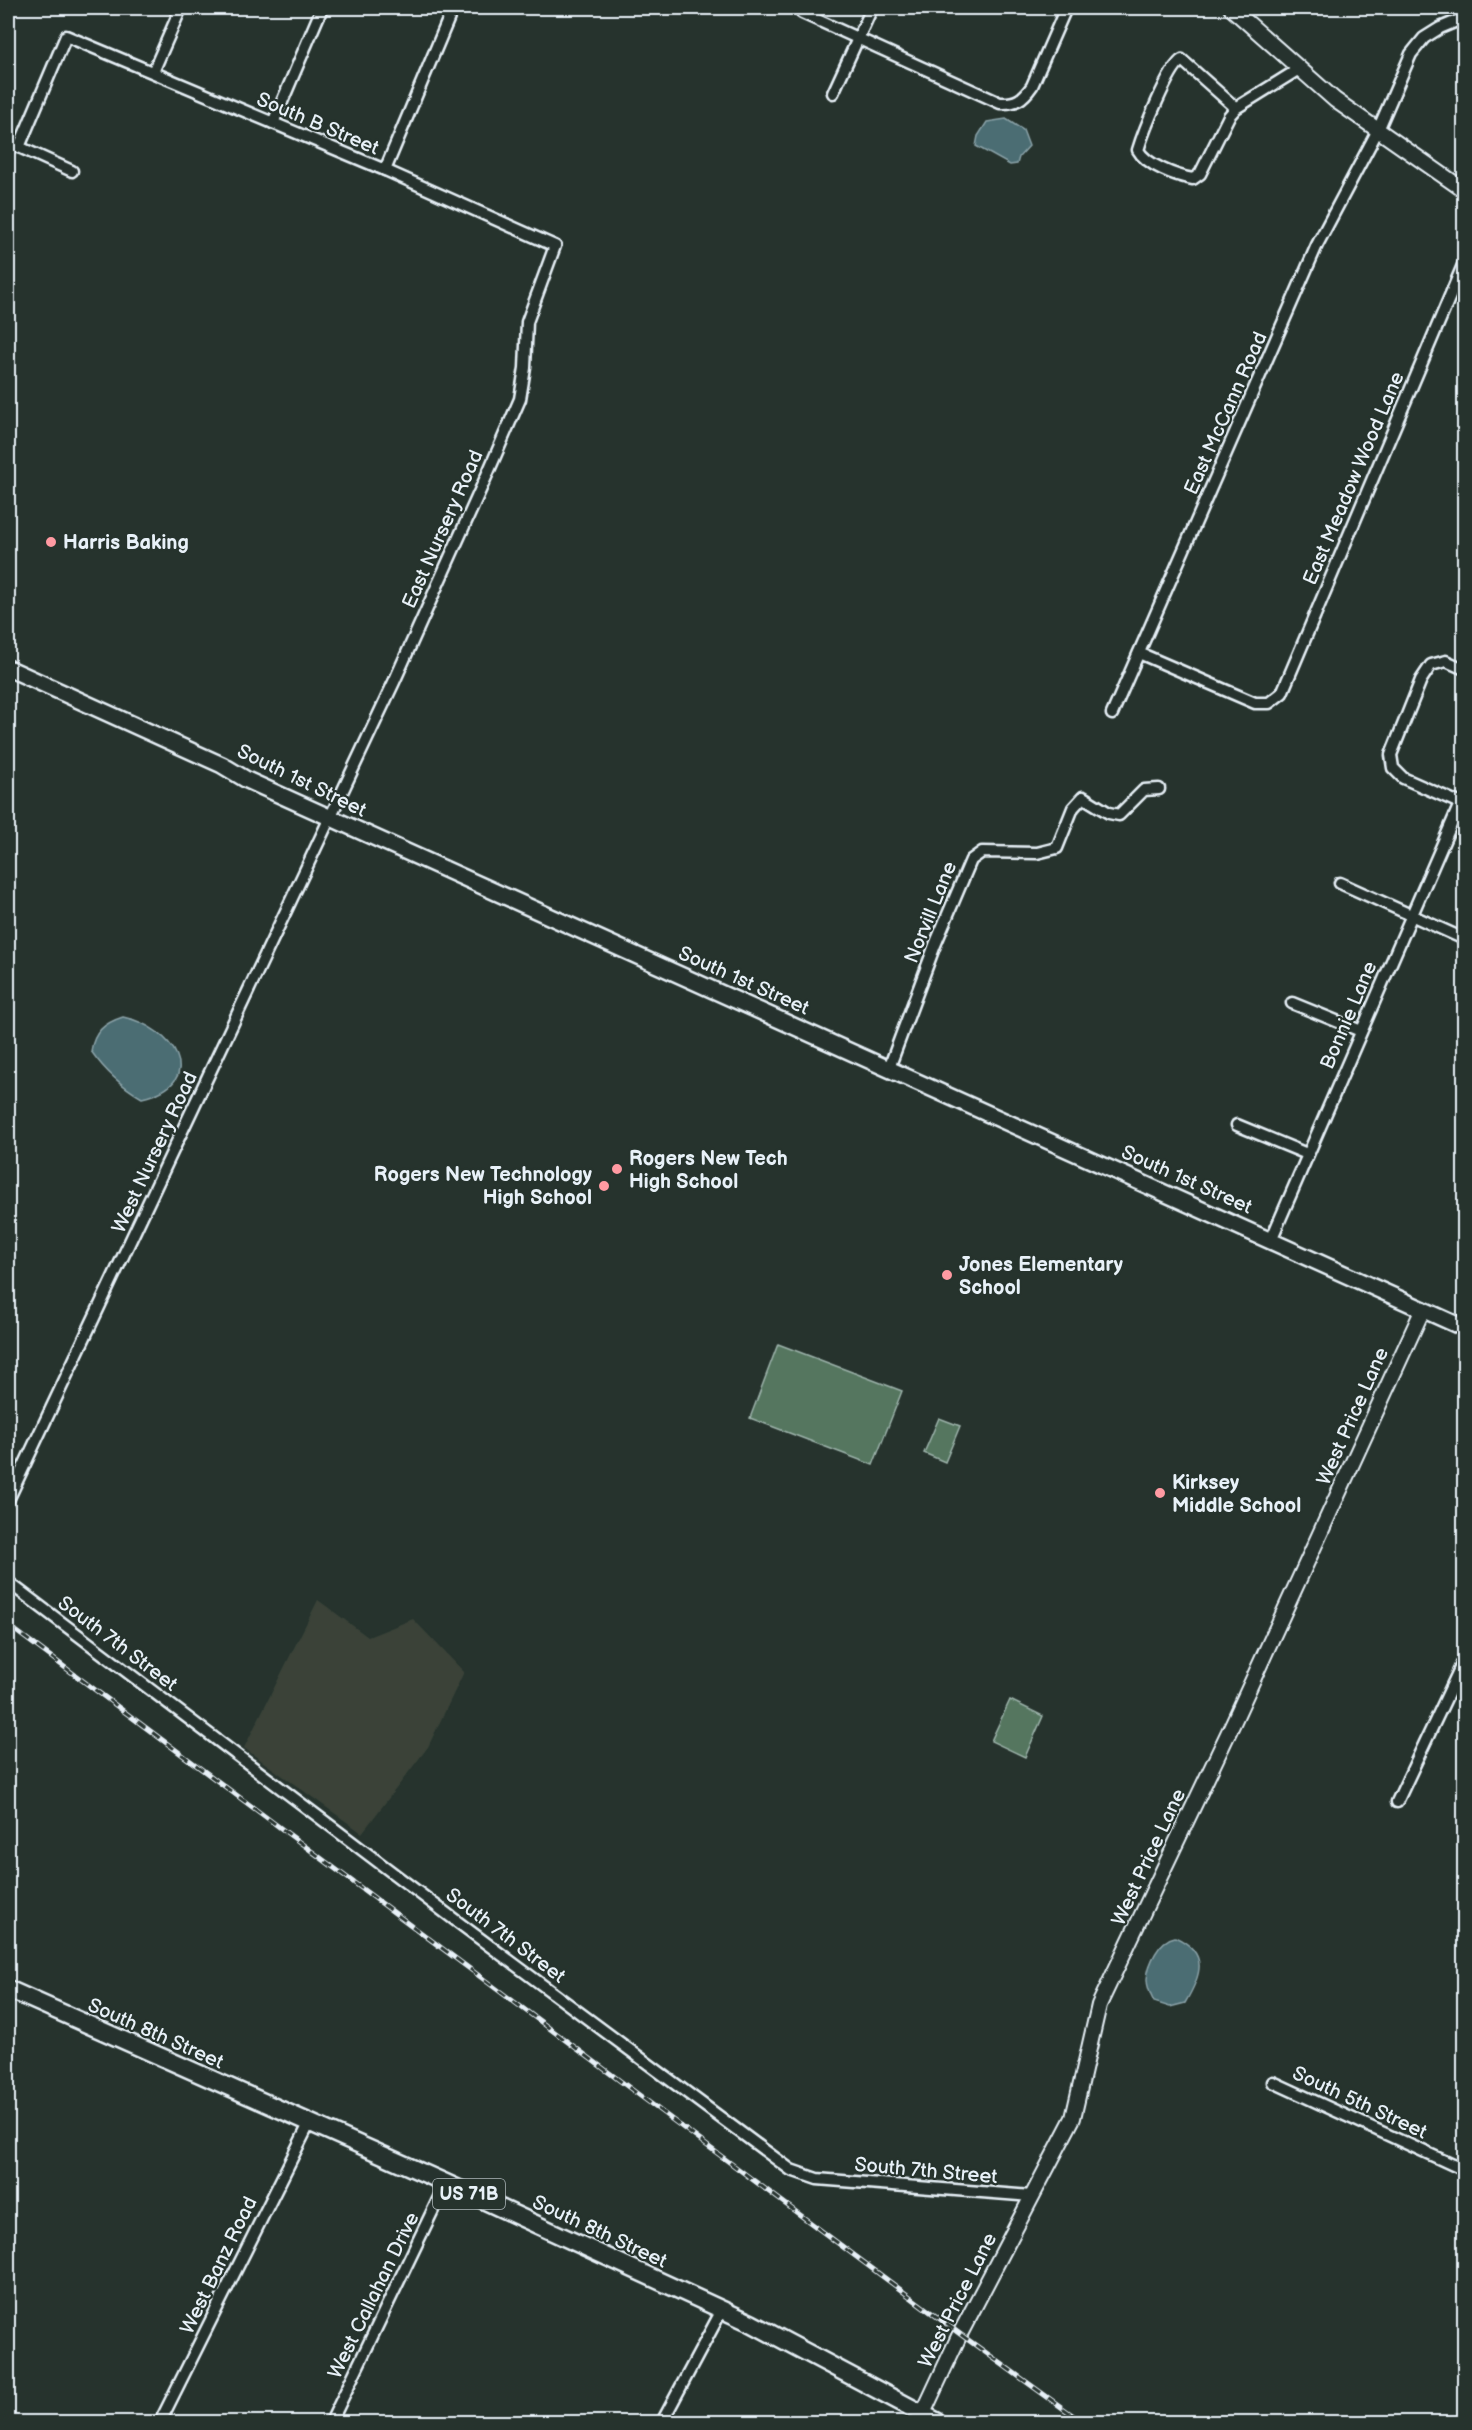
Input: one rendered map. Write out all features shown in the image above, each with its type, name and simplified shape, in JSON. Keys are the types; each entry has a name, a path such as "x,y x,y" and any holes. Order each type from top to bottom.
{"main road":[{"name":"South 1st Street","path":"8,668 222,765 247,780 1464,1328"},
{"name":"South 8th Street","path":"8,1989 446,2183 751,2323 920,2418 938,2422"}],"street":[{"path":"153,72 181,8"},
{"path":"273,123 322,8"},
{"path":"385,170 453,8"},
{"path":"833,93 872,8"},
{"path":"802,13 1000,102 1011,104 1024,98 1032,86 1066,8"},
{"path":"1232,8 1335,99 1464,190"},
{"name":"East McCann Road","path":"1112,714 1317,245 1378,130 1411,54 1425,38 1440,28 1464,18"},
{"name":"South B Street","path":"19,147 66,36 385,170 555,246"},
{"path":"1236,108 1182,60 1178,62 1170,75 1142,136 1138,150 1142,157 1182,177 1193,179 1200,174 1228,116 1236,108 1299,69"},
{"path":"8,142 72,171"},
{"name":"East Nursery Road","path":"329,817 394,682 519,399 525,368 527,322 555,246"},
{"name":"East Meadow Wood Lane","path":"1139,653 1255,703 1269,703 1282,693 1464,263"},
{"path":"1462,805 1403,778 1393,768 1391,755 1421,680 1431,665 1446,661 1464,669"},
{"name":"Norvill Lane","path":"889,1068 935,945 971,860 982,852 1037,853 1057,848 1072,808 1083,797 1109,813 1119,815 1144,790 1159,789"},
{"name":"Bonnie Lane","path":"1270,1240 1411,915 1462,805"},
{"name":"West Nursery Road","path":"8,1500 186,1126 329,817"},
{"path":"1340,883 1464,939"},
{"path":"1292,1003 1361,1031"},
{"path":"1237,1125 1307,1154"},
{"name":"West Price Lane","path":"920,2418 1030,2196 1073,2118 1099,2005 1234,1721 1423,1309"},
{"name":"South 7th Street","path":"8,1582 440,1909 791,2170 817,2179 1030,2196"},
{"path":"1397,1802 1464,1660"},
{"name":"South 5th Street","path":"1273,2082 1464,2170"},
{"name":"West Banz Road","path":"160,2422 309,2124"},
{"name":"West Callahan Drive","path":"332,2422 446,2183"},
{"path":"662,2422 722,2310"}],"shaded area":[{"path":"318,1600 368,1637 413,1619 464,1672 428,1747 362,1833 244,1748"}],"green space":[{"path":"778,1344 902,1391 873,1465 750,1418"},
{"path":"939,1418 960,1426 945,1462 924,1453"},
{"path":"1010,1700 1043,1716 1025,1757 991,1741"}],"water":[{"path":"1006,119 1023,130 1029,146 1019,157 1017,164 1010,165 976,146 978,136 987,122"},
{"path":"123,1017 141,1023 156,1032 169,1043 177,1055 179,1068 175,1080 163,1090 142,1098 114,1078 91,1051 97,1033 110,1022"},
{"path":"1175,1937 1194,1950 1199,1966 1195,1984 1185,2003 1170,2007 1154,2002 1147,1979 1159,1948"}],"railway":[{"path":"8,1625 960,2334 1082,2422"}],"place":[{"name":"Harris Baking","path":"51,542"},
{"name":"Rogers New Tech High School","path":"617,1169"},
{"name":"Rogers New Technology High School","path":"604,1186"},
{"name":"Jones Elementary School","path":"947,1275"},
{"name":"Kirksey Middle School","path":"1160,1493"}]}
